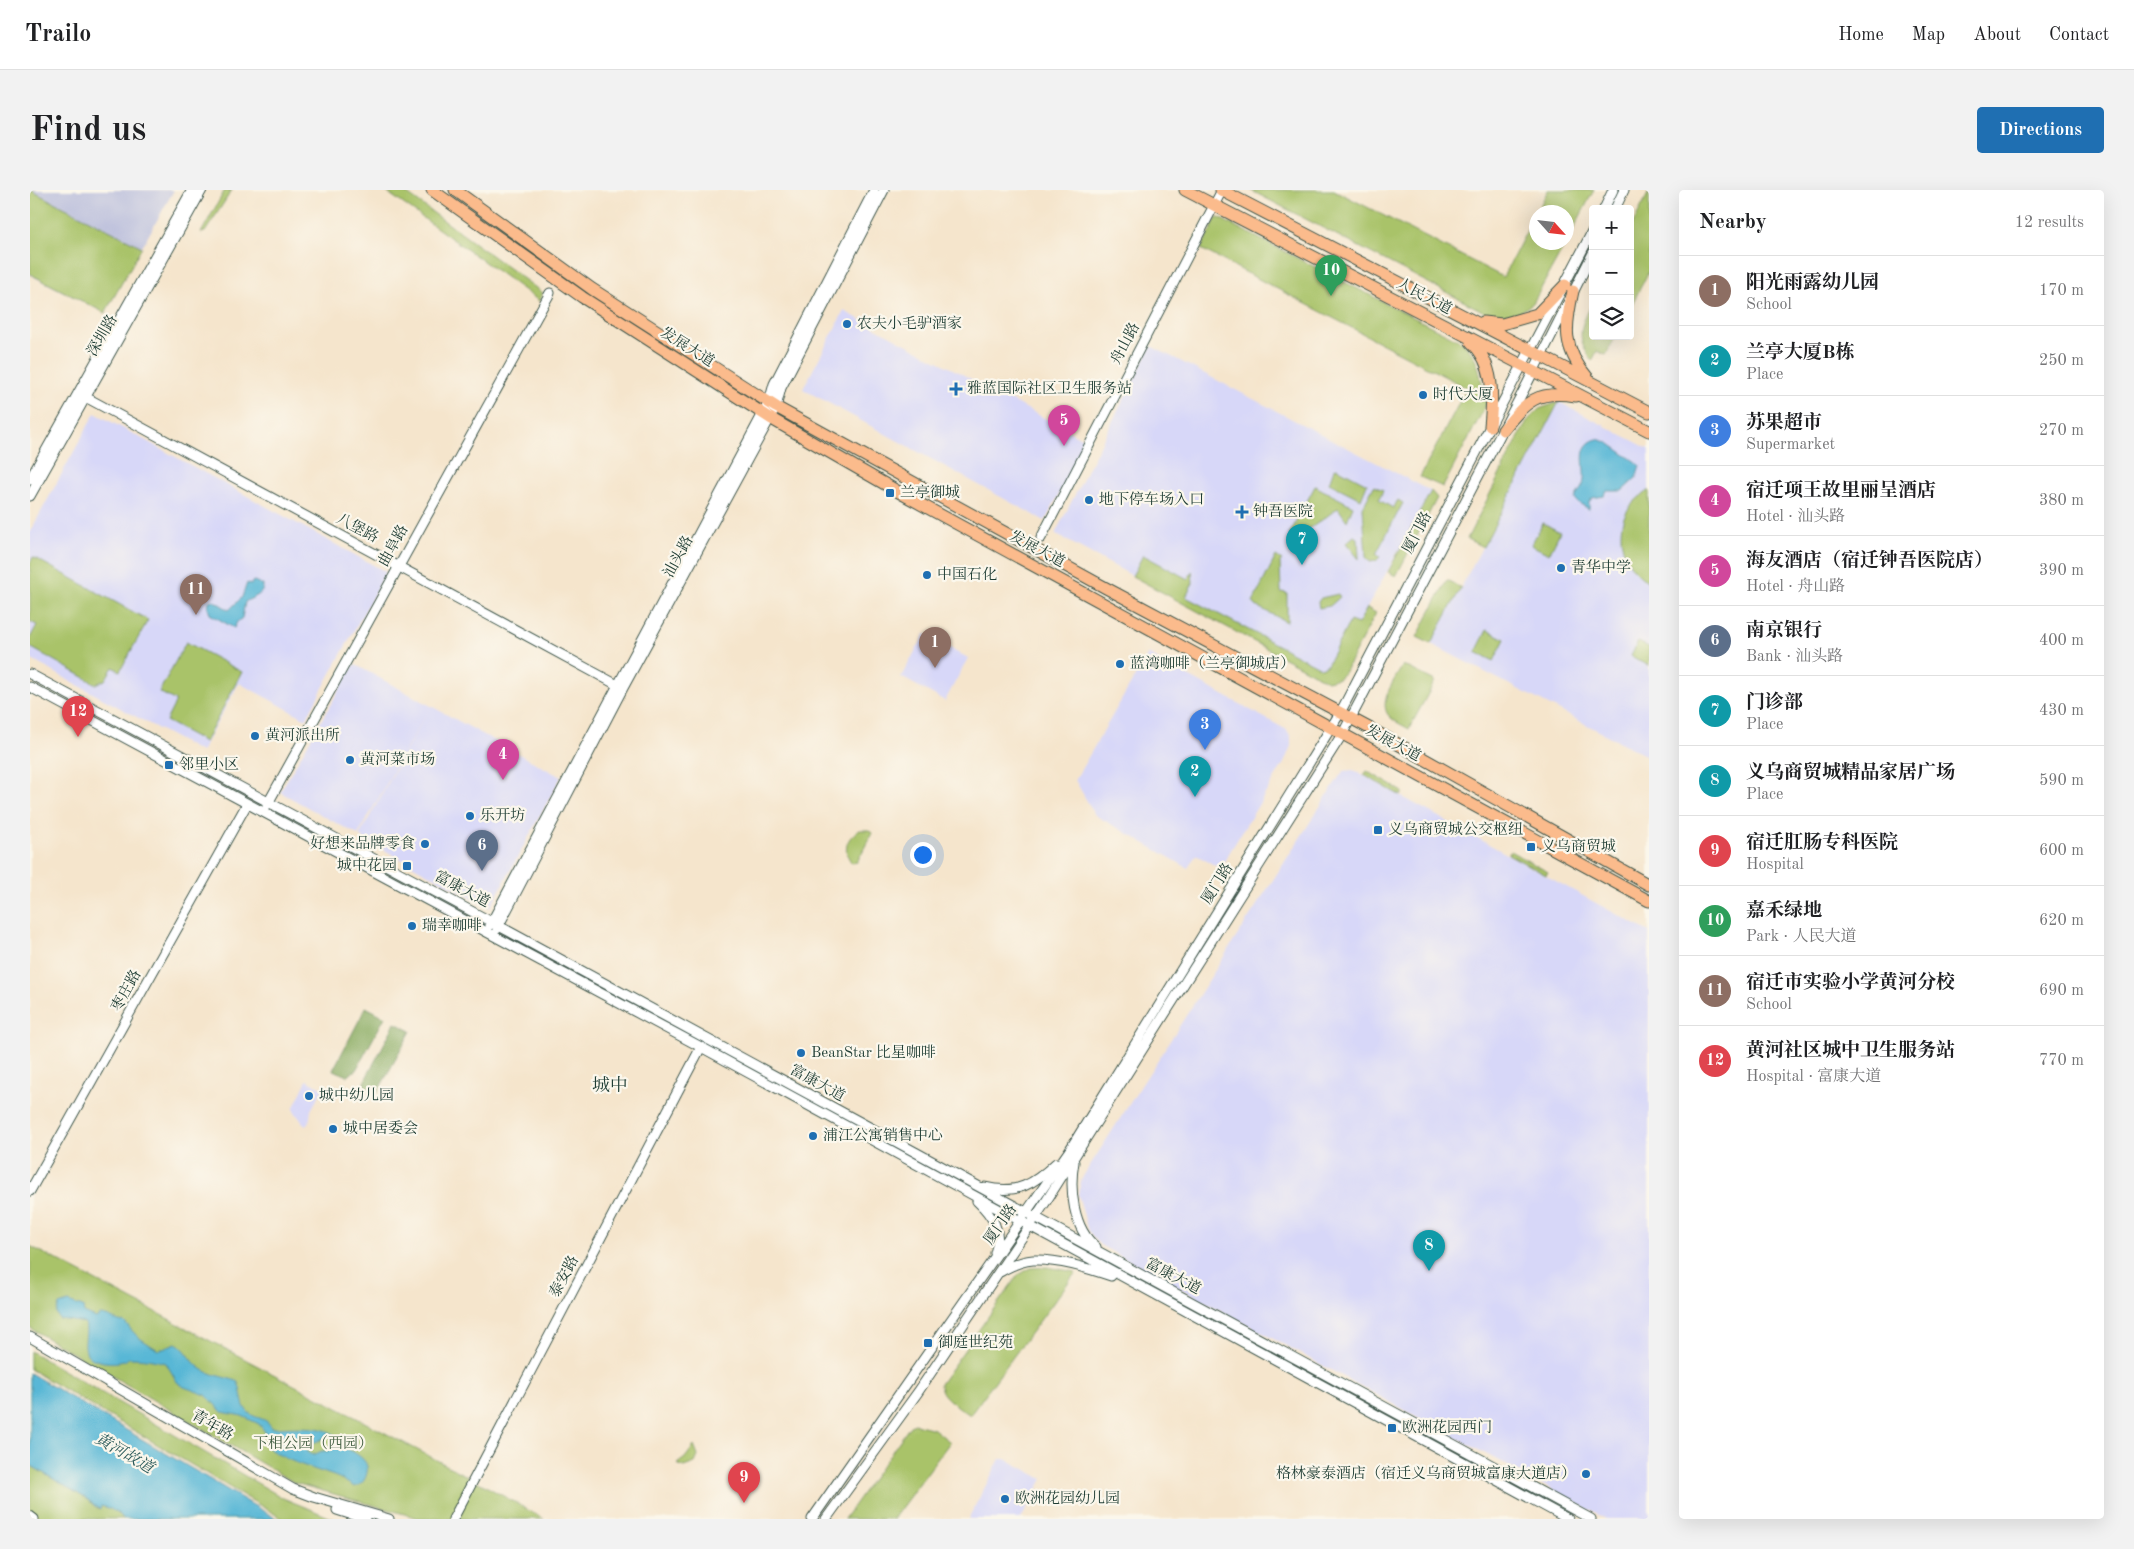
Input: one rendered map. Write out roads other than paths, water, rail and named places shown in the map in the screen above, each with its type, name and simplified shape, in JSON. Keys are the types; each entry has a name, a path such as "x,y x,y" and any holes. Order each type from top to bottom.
{"main road":[{"name":"发展大道","path":"432,190 582,297 766,416 913,499 1649,901"},
{"name":"发展大道","path":"455,190 592,289 773,404 1106,588 1351,719 1649,885"},
{"name":"人民大道","path":"1186,190 1649,431"},
{"name":"人民大道","path":"1221,190 1649,412"},
{"path":"1472,321 1502,324 1537,314 1569,288"},
{"path":"1569,288 1567,340 1576,364 1593,383"},
{"path":"1462,334 1478,349 1489,370 1492,403 1490,426"},
{"path":"1503,430 1522,406 1530,400 1559,394 1585,398"}],"street":[{"name":"深圳路","path":"30,496 81,395 192,190"},
{"name":"深圳路","path":"30,479 202,190"},
{"name":"汕头路","path":"773,404 774,384 874,190"},
{"name":"汕头路","path":"490,934 773,404 884,190"},
{"name":"舟山路","path":"1041,538 1221,190"},
{"path":"1606,205 1613,190"},
{"path":"1617,205 1624,190"},
{"name":"厦门路","path":"812,1519 1023,1217 1073,1153 1343,733 1534,371 1589,240"},
{"name":"厦门路","path":"826,1519 922,1387 1032,1222 1340,713 1529,350 1589,259"},
{"name":"曲阜路","path":"263,812 550,293"},
{"name":"八堡路","path":"81,395 621,687"},
{"name":"富康大道","path":"30,674 971,1183 1132,1283 1568,1519"},
{"name":"富康大道","path":"30,687 965,1191 1023,1217"},
{"name":"枣庄路","path":"30,1191 247,804"},
{"name":"泰安路","path":"454,1519 701,1047"},
{"path":"971,1183 1003,1191 1020,1188 1040,1178 1073,1153"},
{"path":"1073,1153 1074,1199 1085,1238 1136,1273"},
{"path":"965,1191 989,1213 995,1222 998,1244 992,1263"},
{"name":"富康大道","path":"1032,1222 1136,1273 1591,1519"},
{"path":"1000,1272 1025,1262 1050,1262 1098,1272 1132,1283"},
{"name":"青年路","path":"30,1337 294,1489 314,1497 390,1519"},
{"name":"青年路","path":"30,1342 289,1492 309,1501 365,1519"},
{"path":"30,1516 34,1519"}],"water":[{"path":"1597,439 1607,442 1640,465 1636,478 1622,491 1607,491 1604,496 1592,498 1589,502 1589,509 1575,499 1583,485 1584,452 1590,442"},
{"path":"254,581 263,585 262,592 245,602 242,618 234,628 210,614 209,601 213,600 229,610 242,597 247,583 251,585"},
{"path":"68,1302 83,1307 84,1313 96,1318 103,1315 124,1322 138,1337 158,1350 176,1343 203,1370 237,1381 245,1409 270,1424 272,1428 300,1427 322,1429 330,1432 336,1437 339,1444 364,1460 367,1470 364,1480 355,1487 337,1477 277,1454 269,1449 266,1433 259,1424 242,1416 222,1412 206,1395 184,1387 177,1382 166,1363 135,1358 128,1358 124,1361 104,1362 90,1357 86,1350 85,1323 59,1319 56,1313 59,1305","holes":["327,1434 335,1439 332,1449 329,1451 322,1451 313,1455 307,1452 307,1447 312,1443 322,1439"]},
{"name":"黄河故道","path":"30,1373 277,1519 124,1519 108,1508 101,1506 100,1510 87,1499 30,1465"}],"place":[{"name":"嘉禾绿地","path":"1331,296"},
{"name":"农夫小毛驴酒家","path":"847,324"},
{"name":"雅蓝国际社区卫生服务站","path":"956,389"},
{"name":"时代大厦","path":"1423,395"},
{"name":"海友酒店（宿迁钟吾医院店）","path":"1064,446"},
{"name":"兰亭御城","path":"890,493"},
{"name":"地下停车场入口","path":"1089,500"},
{"name":"钟吾医院","path":"1242,512"},
{"name":"门诊部","path":"1302,565"},
{"name":"青华中学","path":"1561,568"},
{"name":"中国石化","path":"927,575"},
{"name":"宿迁市实验小学黄河分校","path":"196,615"},
{"name":"蓝湾咖啡（兰亭御城店）","path":"1120,664"},
{"name":"阳光雨露幼儿园","path":"935,668"},
{"name":"黄河派出所","path":"255,736"},
{"name":"黄河社区城中卫生服务站","path":"78,737"},
{"name":"苏果超市","path":"1205,750"},
{"name":"黄河菜市场","path":"350,760"},
{"name":"邻里小区","path":"169,765"},
{"name":"宿迁项王故里丽呈酒店","path":"503,780"},
{"name":"兰亭大厦B栋","path":"1195,797"},
{"name":"乐开坊","path":"470,816"},
{"name":"义乌商贸城公交枢纽","path":"1378,830"},
{"name":"好想来品牌零食","path":"425,844"},
{"name":"义乌商贸城","path":"1531,847"},
{"name":"城中花园","path":"407,866"},
{"name":"南京银行","path":"482,871"},
{"name":"瑞幸咖啡","path":"412,926"},
{"name":"BeanStar 比星咖啡","path":"801,1053"},
{"name":"城中幼儿园","path":"309,1096"},
{"name":"城中居委会","path":"333,1129"},
{"name":"浦江公寓销售中心","path":"813,1136"},
{"name":"义乌商贸城精品家居广场","path":"1429,1271"},
{"name":"御庭世纪苑","path":"928,1343"},
{"name":"欧洲花园西门","path":"1392,1428"},
{"name":"格林豪泰酒店（宿迁义乌商贸城富康大道店）","path":"1586,1474"},
{"name":"欧洲花园幼儿园","path":"1005,1499"},
{"name":"宿迁肛肠专科医院","path":"744,1503"}],"district":[{"name":"城中","path":"610,1086"}],"park label":[{"name":"下相公园（西园）","path":"313,1444"}]}
